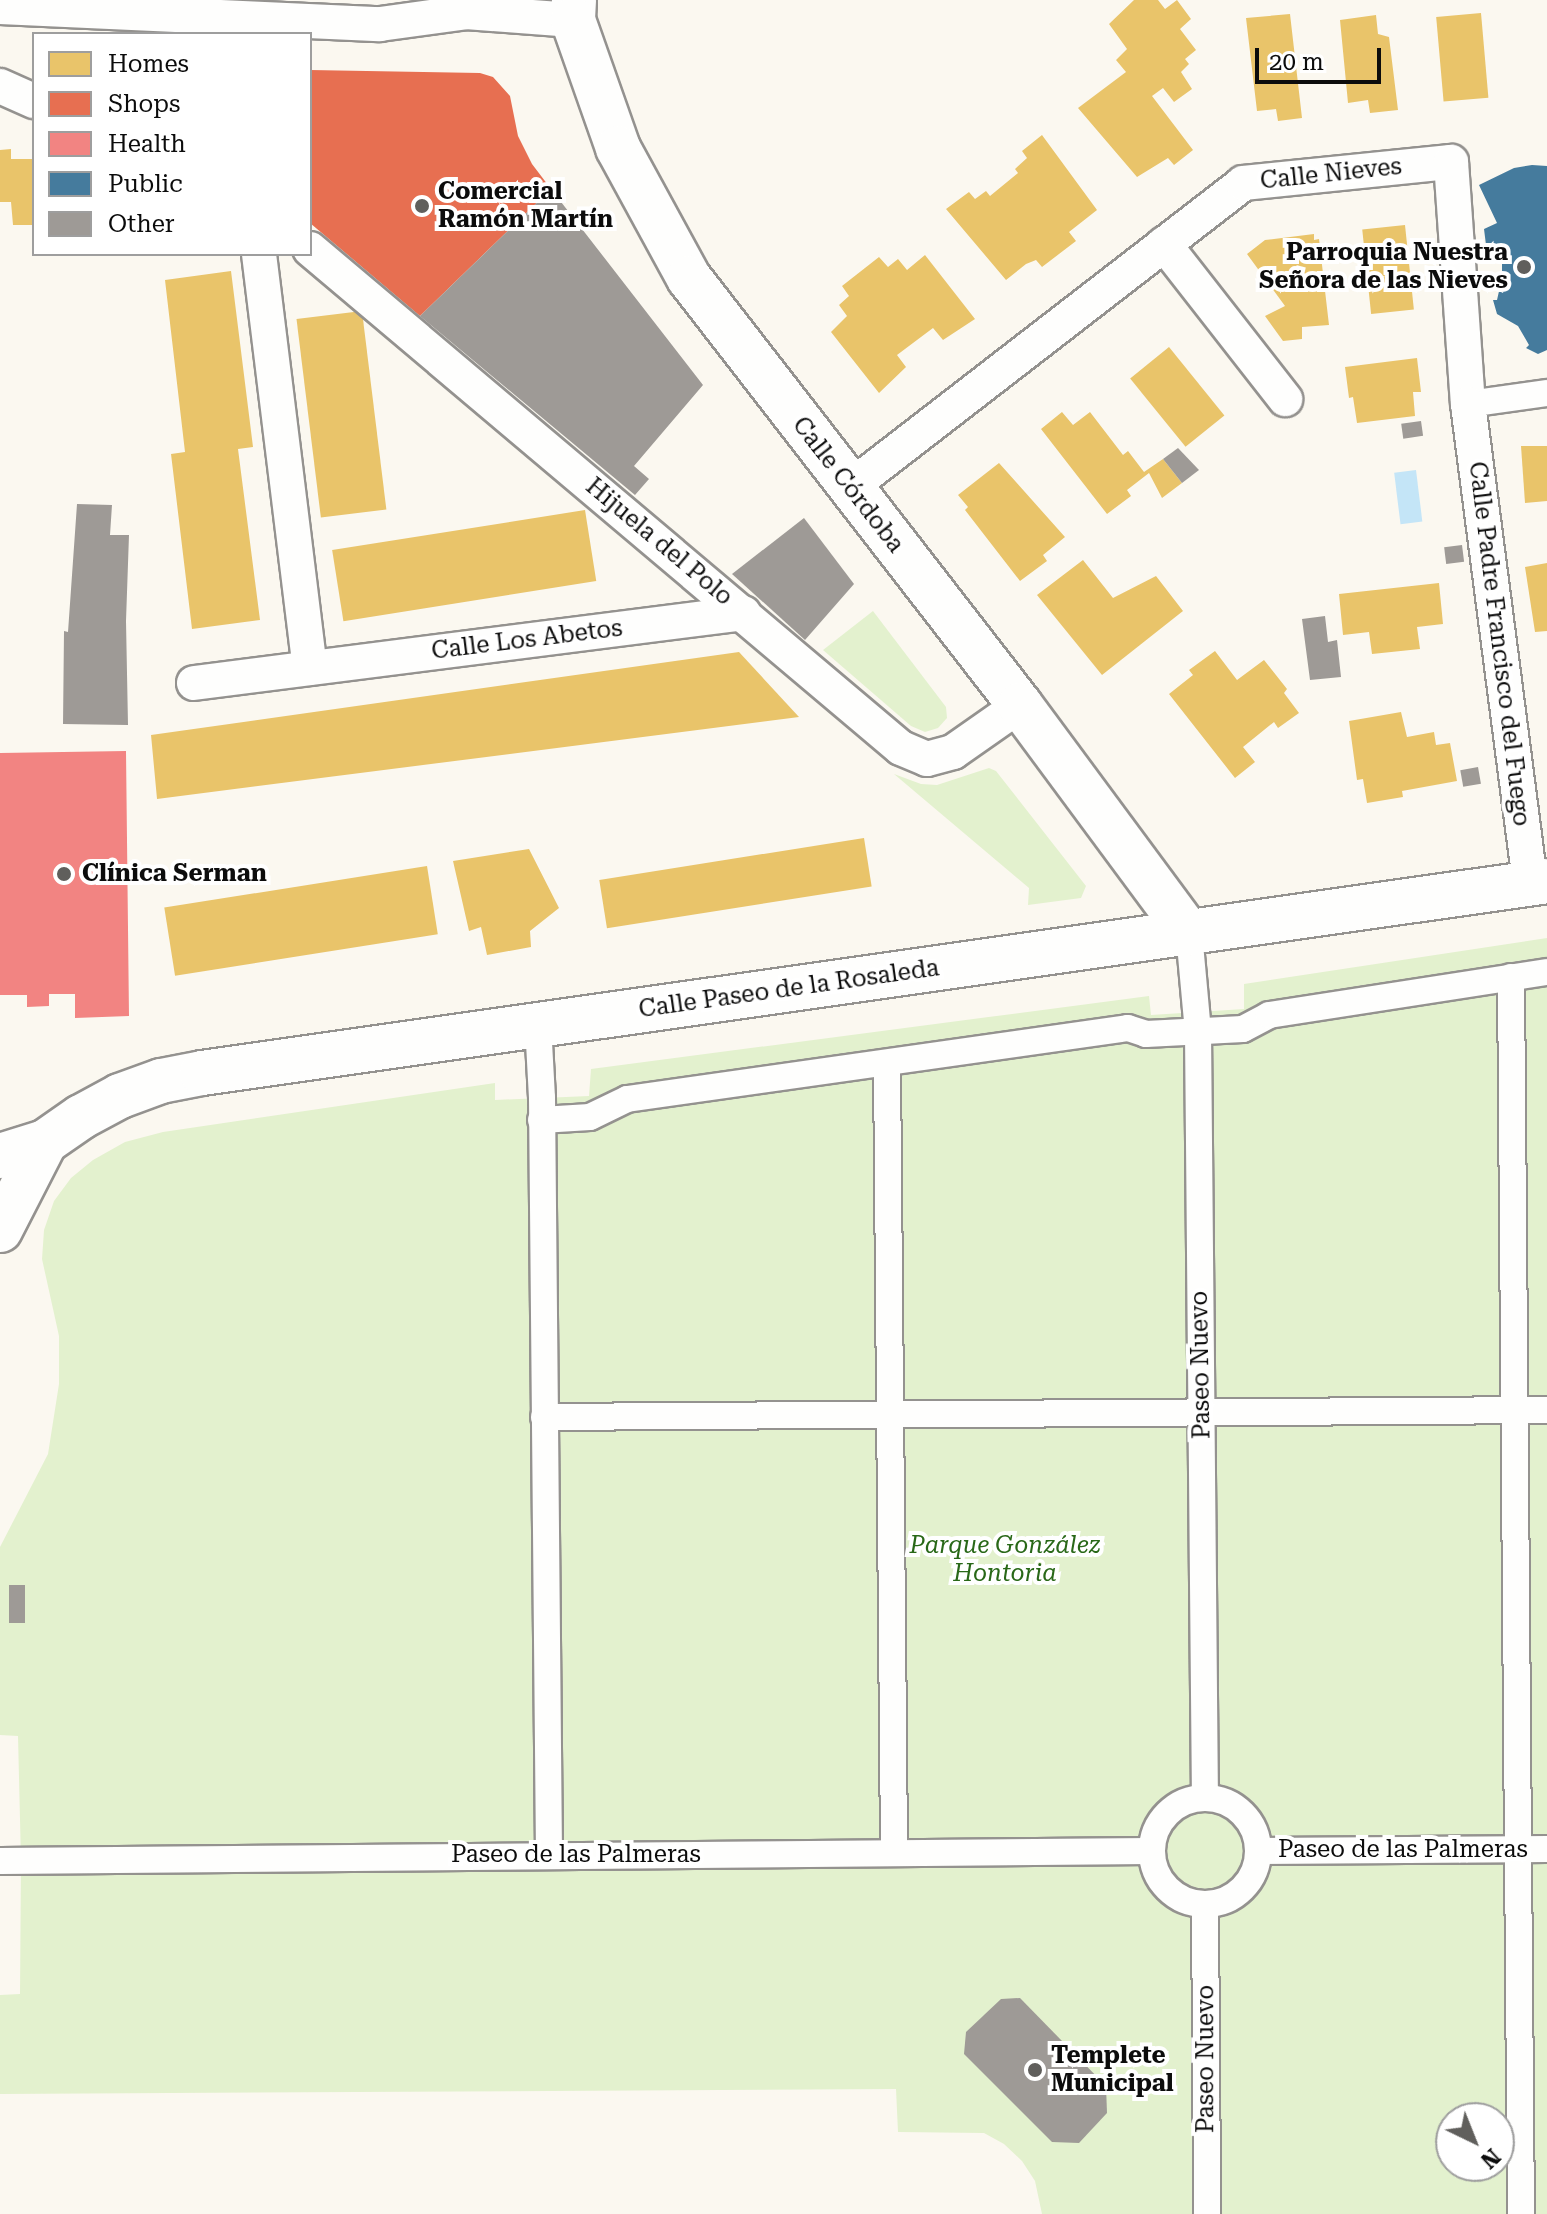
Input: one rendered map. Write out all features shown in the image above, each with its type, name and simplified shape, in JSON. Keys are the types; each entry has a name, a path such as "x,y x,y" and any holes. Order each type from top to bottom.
{"street":[{"path":"433,0 466,12"},
{"path":"0,7 380,24 466,12 574,10"},
{"name":"Calle Córdoba","path":"574,10 618,148 689,278 1020,705 1189,933"},
{"path":"0,86 32,100"},
{"name":"Calle Nieves","path":"849,488 1243,183 1451,162 1468,404"},
{"path":"1164,244 1285,399"},
{"name":"Hijuela del Polo","path":"312,251 901,748 927,759 953,752 1020,705"},
{"path":"259,256 310,668"},
{"path":"1468,404 1547,393"},
{"name":"Calle Padre Francisco del Fuego","path":"1468,404 1538,882"},
{"name":"Calle Los Abetos","path":"194,683 744,613"},
{"name":"Calle Paseo de la Rosaleda","path":"0,1156 45,1142 81,1117 120,1096 161,1081 538,1024 1538,882"},
{"name":"Paseo Nuevo","path":"1189,933 1198,1032 1205,1798"},
{"path":"541,1120 590,1117 627,1099 1128,1028 1146,1034 1243,1029 1269,1015 1547,972"},
{"path":"1511,977 1521,2214"},
{"path":"538,1024 549,1855"},
{"path":"887,1063 894,1853"},
{"name":"Calle Paseo de la Rosaleda","path":"0,1230 45,1142"},
{"path":"544,1417 1201,1415 1547,1410"},
{"path":"1205,1798 1236,1808 1255,1834 1258,1851 1255,1867 1242,1888 1221,1902 1205,1905 1174,1895 1154,1868 1151,1851 1154,1835 1173,1808 1205,1798"},
{"name":"Paseo de las Palmeras","path":"1258,1851 1547,1849"},
{"name":"Paseo de las Palmeras","path":"0,1861 1151,1851"},
{"name":"Paseo Nuevo","path":"1205,1905 1207,2214"}],"green space":[{"path":"873,611 946,707 947,718 938,728 925,732 911,726 823,650"},
{"path":"989,768 996,771 1086,886 1081,898 1028,905 1029,888 894,774 921,784 937,785"},
{"name":"Parque González Hontoria","path":"1547,938 1547,2214 1042,2214 1035,2181 1022,2161 1004,2144 984,2133 898,2132 896,2089 0,2094 0,1995 20,1994 21,1861 18,1736 0,1735 0,1547 48,1454 59,1384 59,1336 42,1259 44,1230 54,1201 71,1178 93,1160 125,1142 163,1132 495,1083 495,1100 589,1096 591,1069 1149,996 1151,1015 1244,1009 1244,984"}],"water":[{"path":"1416,470 1422,522 1401,524 1394,473"}],"building: Homes":[{"path":"1134,0 1158,0 1165,9 1177,0 1191,19 1180,29 1196,50 1185,59 1189,64 1181,72 1192,89 1174,102 1163,88 1152,96 1193,150 1174,165 1168,158 1137,177 1078,108 1126,72 1116,60 1127,49 1109,24"},
{"path":"1481,13 1488,98 1444,102 1436,17"},
{"path":"1290,14 1302,118 1278,121 1276,109 1257,111 1246,18"},
{"path":"1376,15 1378,34 1389,37 1398,110 1370,113 1368,100 1348,103 1340,20"},
{"path":"1042,135 1097,210 1069,232 1076,241 1042,267 1036,260 1006,280 946,209 969,192 975,199 986,191 990,196 1018,173 1015,169 1027,158 1022,151"},
{"path":"11,149 11,159 32,159 32,225 13,225 11,202 0,202 0,150"},
{"path":"1405,225 1414,310 1371,314 1362,229"},
{"path":"1314,234 1314,240 1319,239 1329,325 1302,327 1302,339 1283,341 1265,316 1285,306 1247,254 1265,240"},
{"path":"925,255 975,319 943,340 933,328 897,355 906,367 879,393 831,332 847,316 839,305 849,296 842,286 879,257 888,267 898,259 907,270"},
{"path":"231,271 253,447 238,449 260,620 192,629 171,454 185,452 165,280"},
{"path":"362,311 386,510 321,518 296,319"},
{"path":"1169,347 1224,415 1186,447 1130,378"},
{"path":"1417,358 1421,392 1413,392 1415,416 1357,423 1353,397 1349,398 1345,367"},
{"path":"1062,412 1073,425 1090,412 1123,455 1128,451 1144,472 1163,459 1182,483 1162,498 1149,473 1127,490 1131,496 1107,514 1041,429"},
{"path":"1521,446 1547,446 1547,501 1525,503"},
{"path":"999,463 1065,537 1043,555 1047,561 1020,581 965,510 968,507 958,495"},
{"path":"585,510 596,581 343,621 332,550"},
{"path":"1083,560 1113,598 1156,576 1183,611 1102,675 1037,595"},
{"path":"1547,563 1547,631 1535,632 1525,567"},
{"path":"1439,583 1443,624 1417,627 1420,649 1372,654 1369,632 1343,635 1339,594"},
{"path":"1215,651 1237,680 1264,660 1287,689 1284,693 1299,713 1278,728 1274,722 1243,747 1255,762 1235,778 1169,694 1193,675 1189,670"},
{"path":"739,652 799,717 157,799 151,735"},
{"path":"1401,712 1407,737 1434,732 1436,745 1450,743 1457,781 1402,791 1403,797 1367,803 1363,779 1357,780 1349,721"},
{"path":"864,838 872,886 607,928 599,880"},
{"path":"529,849 559,908 530,931 531,947 487,955 481,927 469,931 453,861"},
{"path":"427,866 438,934 175,976 164,908"}],"building: Shops":[{"name":"Comercial Ramón Martín","path":"312,70 480,73 493,77 510,96 518,136 532,164 551,189 420,316 312,225"}],"building: Health":[{"name":"Clínica Serman","path":"126,751 129,1016 75,1018 75,994 49,994 49,1006 27,1007 27,995 0,995 0,753"}],"building: Public":[{"name":"Parroquia Nuestra Señora de las Nieves","path":"1547,166 1547,350 1538,354 1526,348 1529,345 1518,326 1497,314 1493,300 1497,300 1502,278 1502,253 1486,245 1484,229 1497,223 1479,185 1514,168"}],"building: Other":[{"path":"551,189 703,385 634,466 649,479 635,495 420,316"},
{"path":"1421,421 1423,436 1403,439 1401,424"},
{"path":"1178,448 1199,470 1182,483 1163,459"},
{"path":"77,504 112,505 110,535 129,535 126,621 128,725 63,724 64,631 68,632"},
{"path":"804,518 854,584 805,640 732,574"},
{"path":"1462,545 1464,562 1446,564 1444,547"},
{"path":"1325,616 1328,642 1337,640 1341,677 1310,680 1302,619"},
{"path":"1478,767 1481,784 1463,787 1460,770"},
{"path":"9,1585 25,1585 25,1623 9,1623"},
{"name":"Templete Municipal","path":"1020,1998 1106,2086 1107,2113 1079,2143 1052,2142 964,2054 966,2032 1001,1999"}],"place":[{"name":"Comercial Ramón Martín","path":"422,206"},
{"name":"Parroquia Nuestra Señora de las Nieves","path":"1524,267"},
{"name":"Clínica Serman","path":"64,874"},
{"name":"Templete Municipal","path":"1035,2070"}]}
